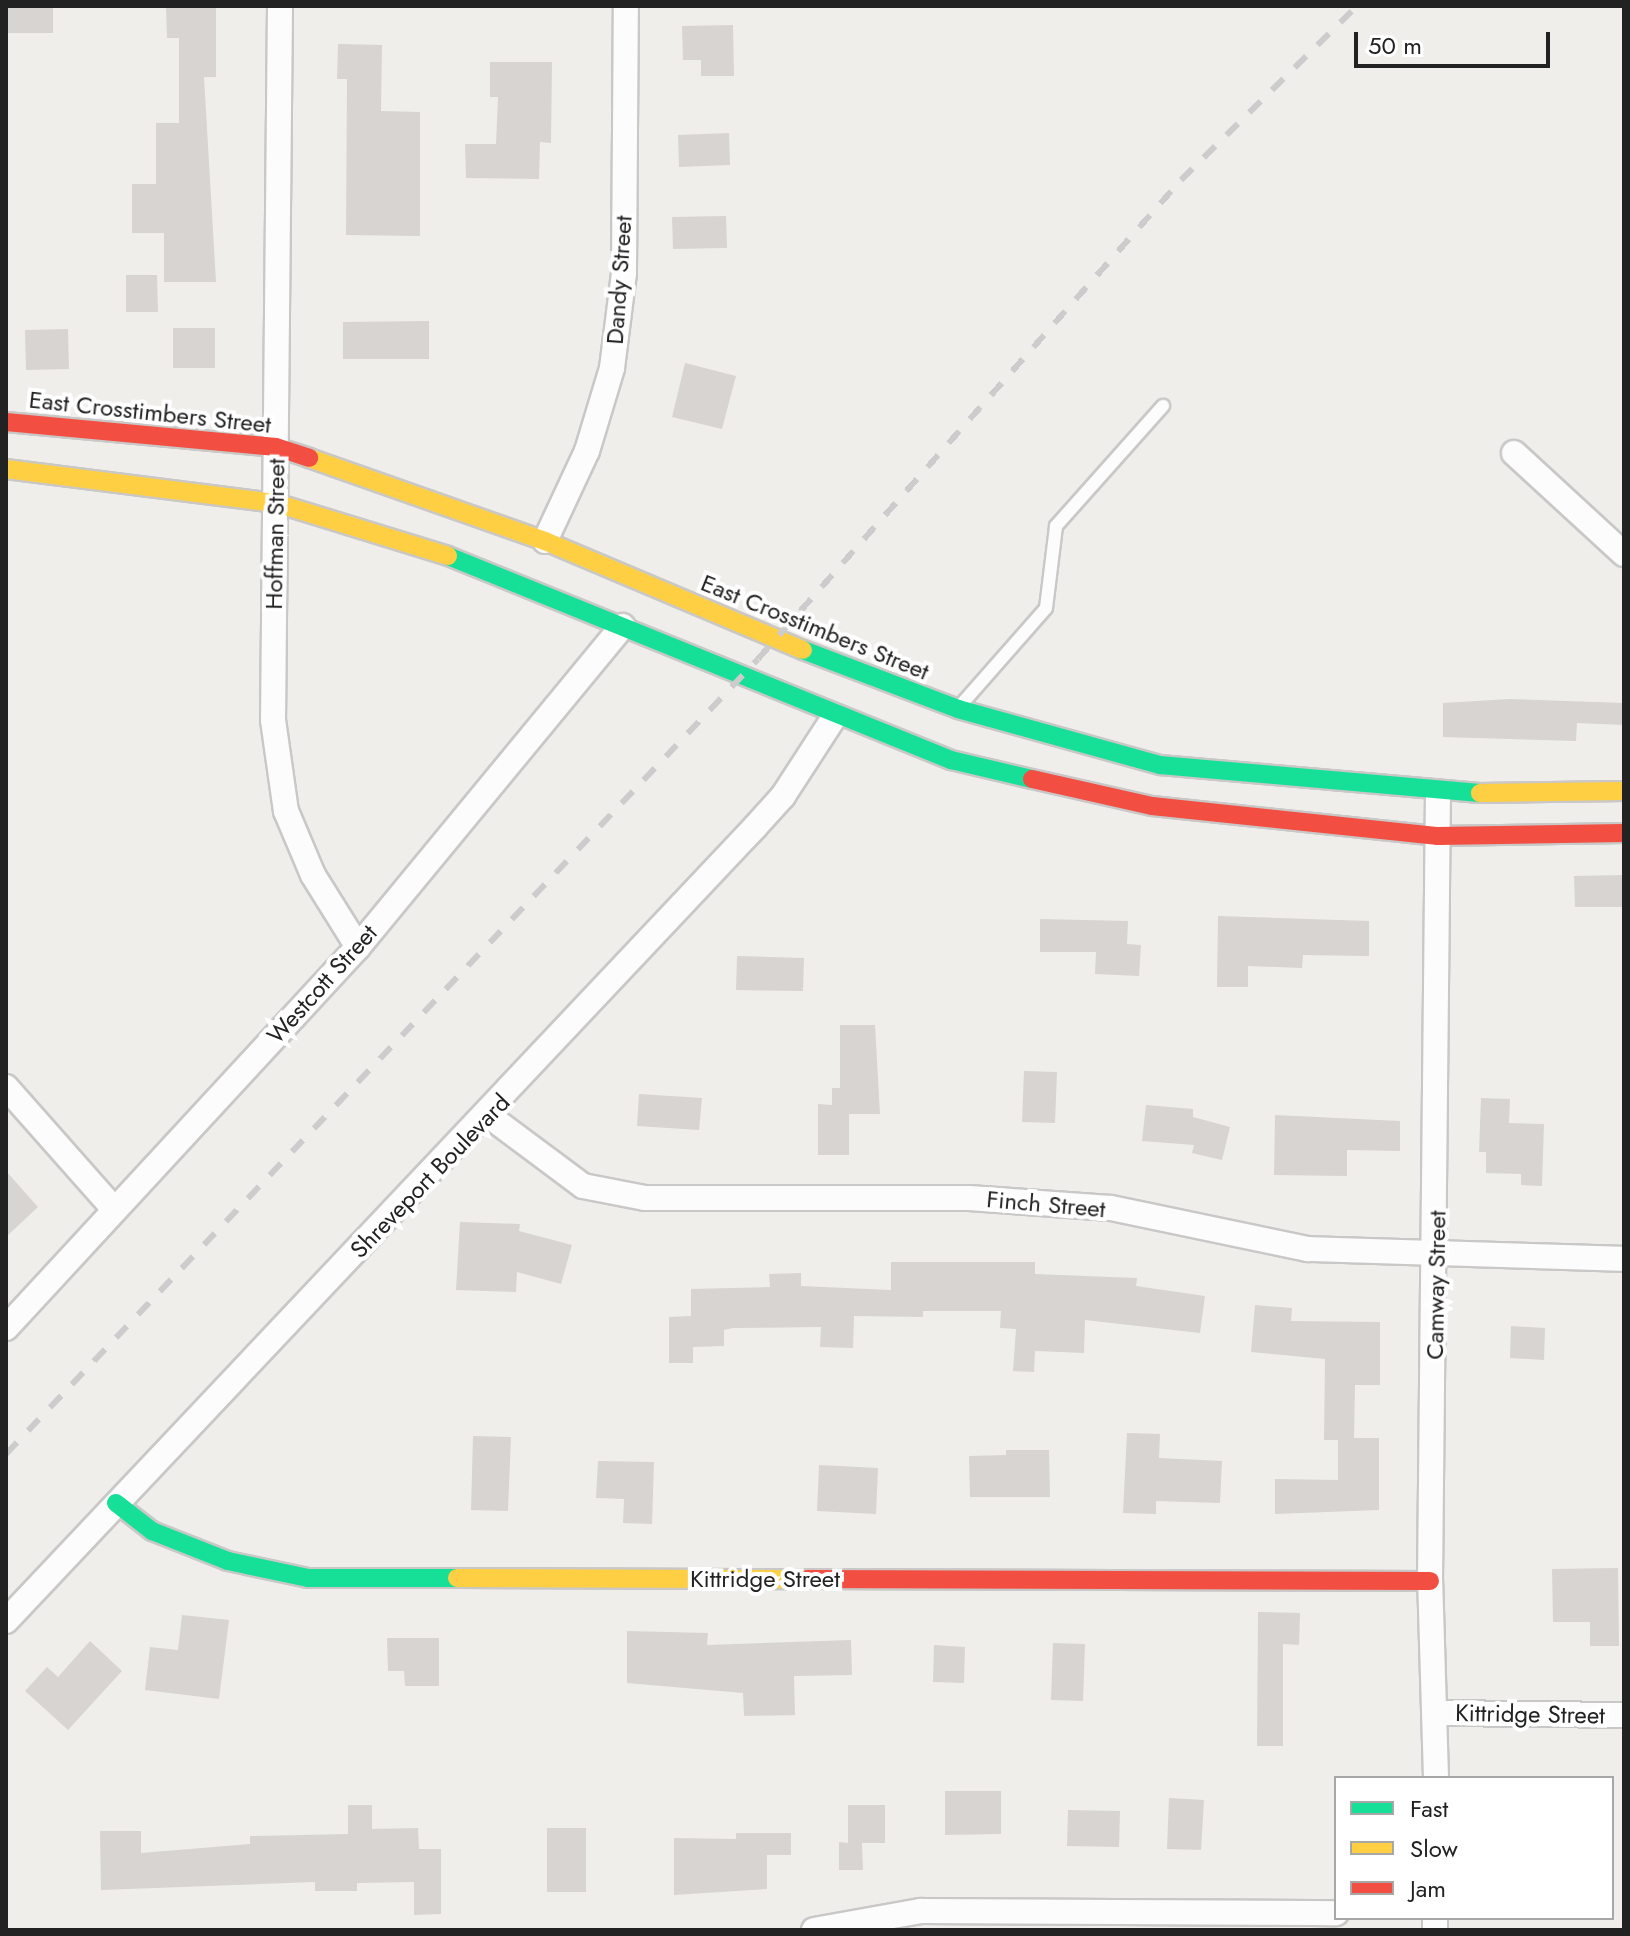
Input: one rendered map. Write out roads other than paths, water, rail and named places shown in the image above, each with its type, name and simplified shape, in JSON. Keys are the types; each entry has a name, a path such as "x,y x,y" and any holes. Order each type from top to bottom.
{"main road":[{"name":"East Crosstimbers Street","path":"6,422 276,447 545,541 775,640 958,709 1160,765 1438,793 1624,791"},
{"path":"6,469 276,503 488,569 835,716 951,760 1152,806 1438,836 1624,833"},
{"name":"Kittridge Street","path":"116,1503 152,1531 228,1561 308,1578 1430,1581"}],"street":[{"name":"Hoffman Street","path":"280,6 273,720 286,811 313,875 358,947"},
{"name":"Dandy Street","path":"545,541 587,451 612,368 624,273 626,6"},
{"path":"1514,453 1624,554"},
{"name":"Westcott Street","path":"6,1328 358,947 623,626"},
{"name":"Shreveport Boulevard","path":"6,1621 489,1116 783,796 835,716"},
{"name":"Camway Street","path":"1436,1776 1430,1581 1437,1256 1438,793"},
{"path":"6,1087 115,1210"},
{"name":"Finch Street","path":"489,1116 583,1186 645,1198 969,1198 1111,1208 1308,1249 1437,1256 1624,1259"},
{"name":"Kittridge Street","path":"1436,1713 1624,1715"},
{"path":"814,1930 921,1911 1334,1913"}],"lane":[{"path":"958,709 1046,608 1056,526 1163,406"}],"railway":[{"path":"6,1454 758,659 1181,180 1357,6"}]}
